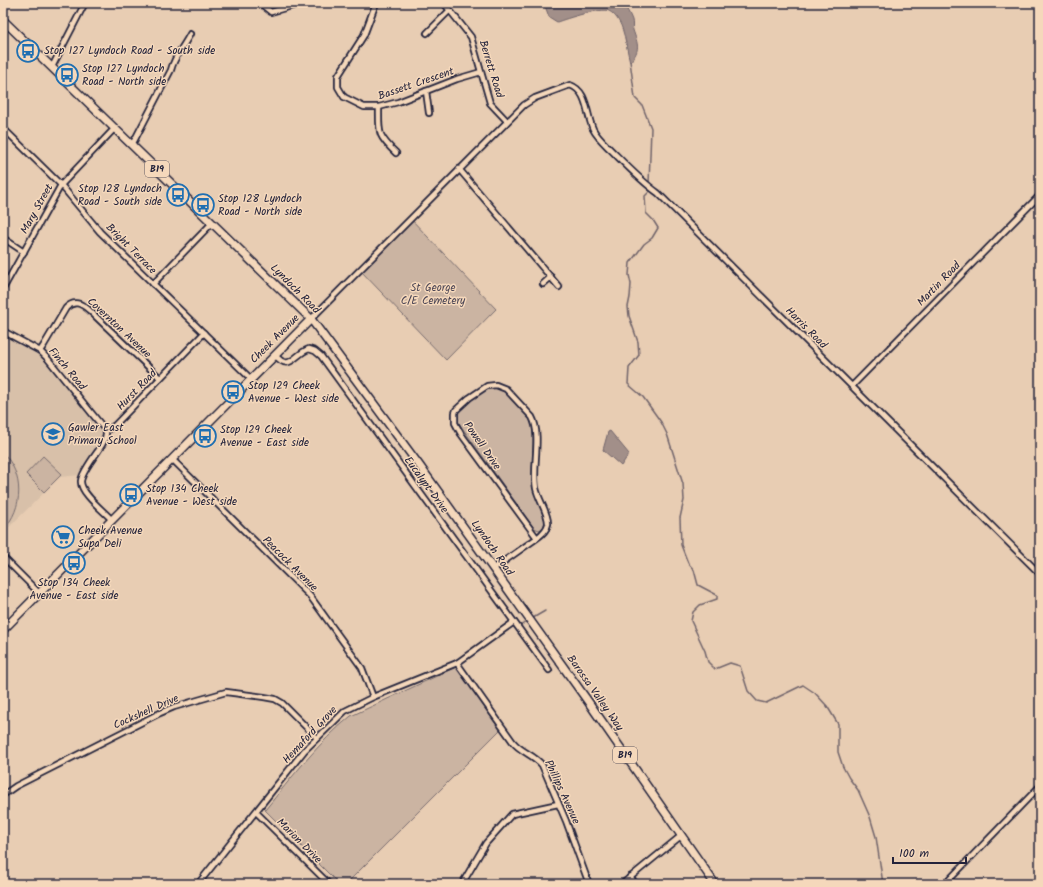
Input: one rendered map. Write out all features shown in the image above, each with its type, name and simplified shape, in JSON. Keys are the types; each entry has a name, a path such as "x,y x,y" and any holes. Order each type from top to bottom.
{"main road":[{"name":"Lyndoch Road","path":"3,20 311,319 414,458 525,614"},
{"name":"Cheek Avenue","path":"3,630 311,319"},
{"name":"Barossa Valley Way","path":"525,614 716,884"}],"street":[{"path":"52,67 85,3"},
{"path":"260,3 271,12 292,6"},
{"name":"Bassett Crescent","path":"376,3 364,35 338,76 337,81 339,90 344,96 364,107 379,107 398,102 457,79 481,72"},
{"name":"Berrett Road","path":"444,3 471,37 490,103 506,121"},
{"path":"427,33 450,10"},
{"path":"132,145 171,70 173,61 177,58 190,34"},
{"name":"Cheek Avenue","path":"311,319 524,104 535,98 573,86"},
{"name":"Harris Road","path":"573,86 583,95 592,128 598,138 626,166 663,198 1040,574"},
{"path":"426,91 429,114"},
{"path":"379,107 379,132 383,141 396,153"},
{"name":"Bright Terrace","path":"3,128 61,185 100,232 251,379"},
{"name":"Mary Street","path":"3,289 61,185 115,128"},
{"path":"459,169 559,287"},
{"name":"Martin Road","path":"852,386 1040,195"},
{"path":"153,284 212,223"},
{"path":"3,238 24,252"},
{"path":"543,284 551,277"},
{"name":"Covernton Avenue","path":"40,351 66,308 70,303 77,303 89,310 160,378"},
{"name":"Finch Road","path":"3,331 40,351 52,362 106,431"},
{"name":"Hurst Road","path":"112,520 85,493 81,482 82,475 107,436 106,431 115,425 204,333"},
{"name":"Eucalypt Drive","path":"275,355 280,361 286,363 294,360 301,353 309,349 314,350 321,356 549,670"},
{"name":"Powell Drive","path":"493,569 537,538 547,528 548,520 536,489 534,466 537,431 535,422 506,389 496,385 487,386 458,406 454,413 456,423 461,434 537,538"},
{"name":"Peacock Avenue","path":"172,459 310,596 362,668 373,697"},
{"path":"3,557 39,593"},
{"name":"Hemaford Grove","path":"198,884 304,751 345,711 373,697 457,664 514,622"},
{"name":"Phillips Avenue","path":"457,664 513,742 521,750 539,761 542,765 566,821 589,884"},
{"name":"Cockshell Drive","path":"3,795 16,786 160,713 226,692 278,700 317,738"},
{"path":"945,884 1040,786"},
{"path":"462,884 486,843 502,823 512,814 558,804"},
{"name":"Marion Drive","path":"256,812 329,884"},
{"path":"622,884 682,835"},
{"path":"630,877 636,884"}],"shaded area":[{"path":"544,3 623,3 632,20 638,47 636,54 630,62 625,36 619,21 611,12 605,10 592,12 557,22 549,17"},
{"name":"Gawler East Primary School","path":"3,334 38,353 47,361 103,432 104,437 80,475 60,477 3,533"},
{"path":"610,431 629,454 621,466 603,450 608,432"}],"green space":[{"name":"St George C/E Cemetery","path":"410,218 496,309 446,360 360,270"},
{"path":"492,387 498,387 503,390 531,421 533,429 532,481 545,521 543,528 539,530 534,528 458,422 457,417 461,406 479,393"},
{"path":"3,453 10,461 15,471 19,491 15,512 3,530"},
{"path":"43,456 62,474 44,492 26,474"},
{"path":"456,667 500,730 346,884 339,884 265,810 316,749 351,716"}],"waterway":[{"path":"630,61 635,98 642,105 651,128 649,184"},
{"path":"649,188 649,192 645,196 646,213 658,228 652,238 644,244 630,263 629,275 631,284 628,307 629,316 638,342 639,355 629,368 628,384 643,397 661,422 667,434 683,484 684,500 680,518 681,545 688,563 694,570 698,585 717,595 717,599 700,605 693,612 691,621 705,651 708,662 715,669 730,663 740,666 748,691 757,701 766,703 803,685 815,693 827,706 838,724 838,752 843,767 858,790 870,817 876,837 883,884"},
{"path":"533,618 545,611"},
{"path":"520,626 526,622"}],"place":[{"name":"Stop 127 Lyndoch Road - South side","path":"28,51"},
{"name":"Stop 127 Lyndoch Road - North side","path":"67,75"},
{"name":"Stop 128 Lyndoch Road - South side","path":"178,195"},
{"name":"Stop 128 Lyndoch Road - North side","path":"203,205"},
{"name":"Stop 129 Cheek Avenue - West side","path":"233,392"},
{"name":"Gawler East Primary School","path":"53,434"},
{"name":"Stop 129 Cheek Avenue - East side","path":"205,436"},
{"name":"Stop 134 Cheek Avenue - West side","path":"131,495"},
{"name":"Cheek Avenue Supa Deli","path":"63,537"},
{"name":"Stop 134 Cheek Avenue - East side","path":"74,563"}]}
